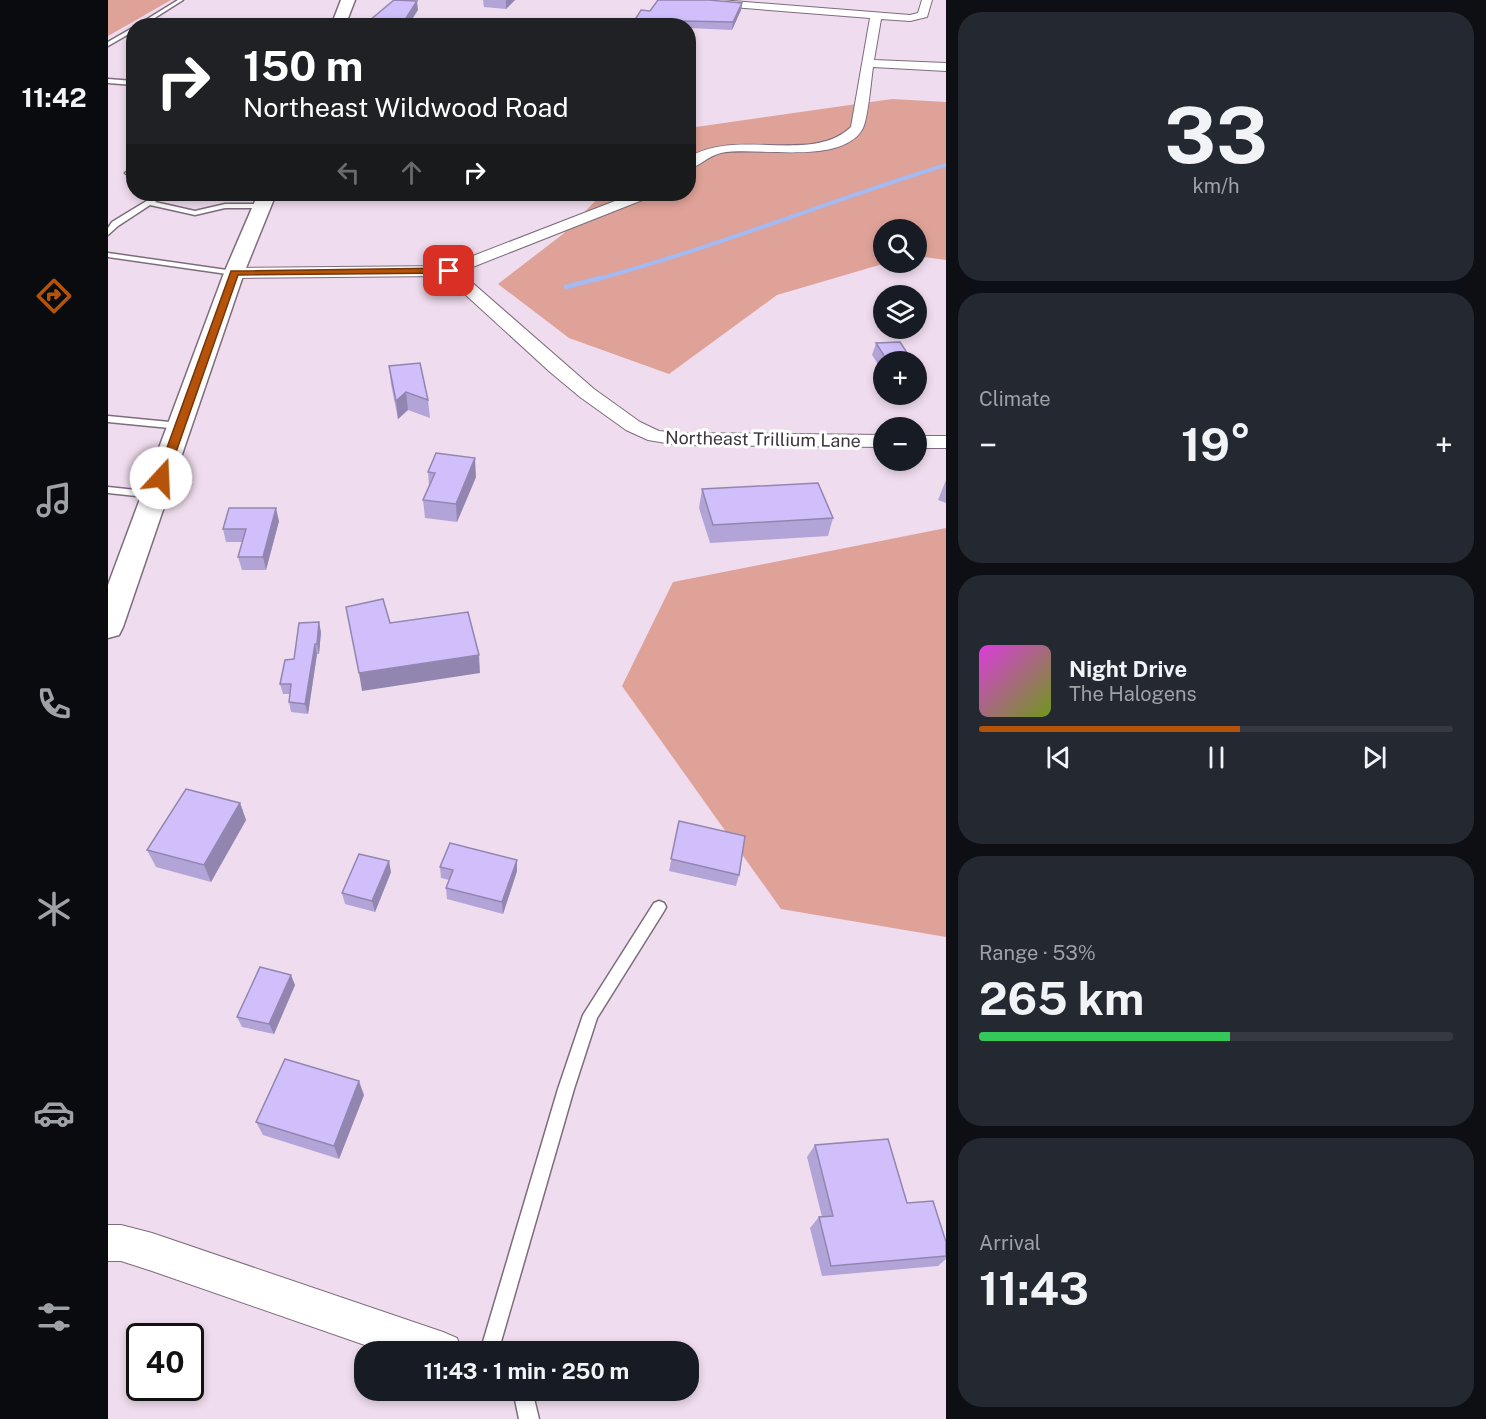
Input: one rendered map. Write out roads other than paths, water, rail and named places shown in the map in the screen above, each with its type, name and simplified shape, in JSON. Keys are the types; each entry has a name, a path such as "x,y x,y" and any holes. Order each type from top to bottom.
{"street":[{"path":"341,18 348,0"},
{"path":"681,0 876,16 920,17 925,13 927,0"},
{"path":"696,158 722,149 806,147 843,142 852,135 857,128 876,16"},
{"path":"869,63 946,67"},
{"path":"108,627 114,593 155,495 234,273 264,201"},
{"path":"234,273 449,271 627,201"},
{"name":"Northeast Trillium Lane","path":"449,271 556,368 587,393 633,426 655,436 678,439 873,441"},
{"path":"927,442 946,442"},
{"path":"108,1243 121,1243 152,1252 411,1341"}],"lane":[{"path":"151,18 181,0"},
{"path":"108,44 126,33"},
{"path":"108,81 126,82"},
{"path":"108,233 115,225 152,201"},
{"path":"149,203 195,213 258,201"},
{"path":"108,255 234,273"},
{"path":"108,419 180,426"},
{"path":"108,490 155,495"},
{"path":"492,1341 566,1089 591,1015 659,907"},
{"path":"525,1401 529,1419"}],"waterway":[{"path":"594,280 683,254 946,165"},
{"path":"566,287 600,278"}]}
